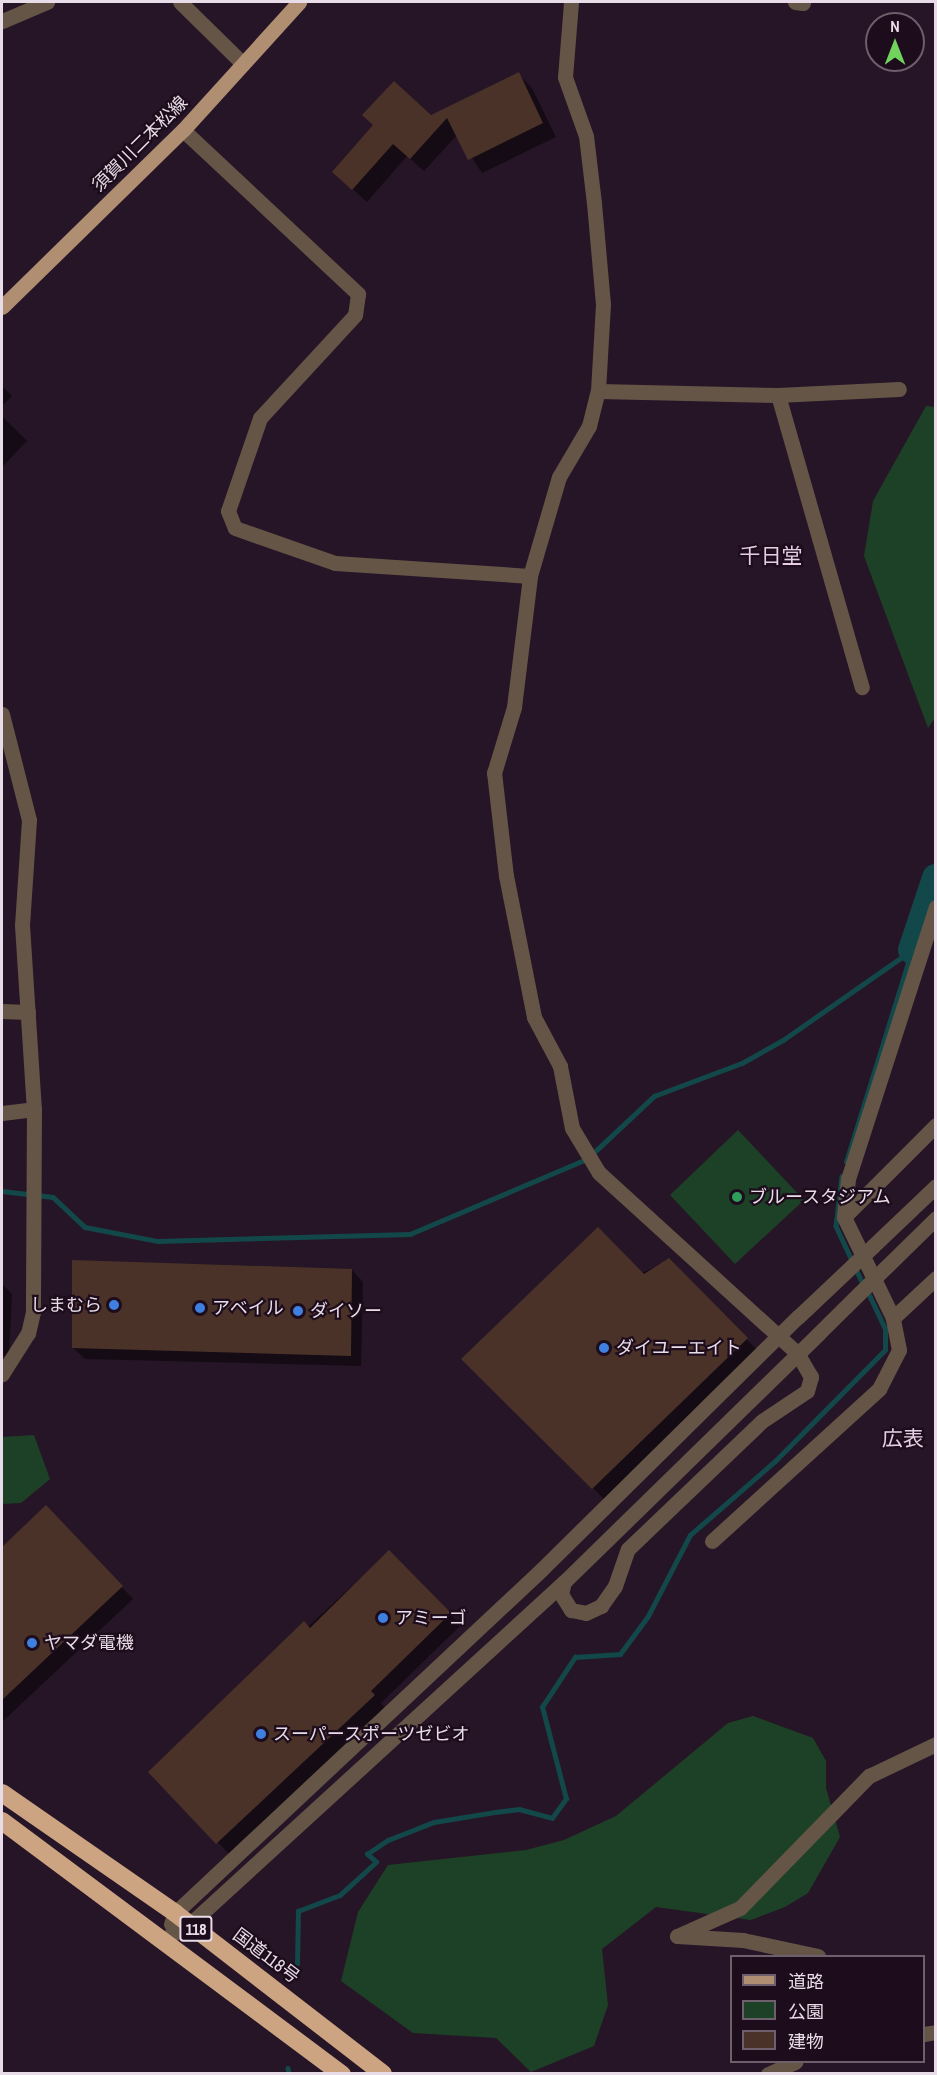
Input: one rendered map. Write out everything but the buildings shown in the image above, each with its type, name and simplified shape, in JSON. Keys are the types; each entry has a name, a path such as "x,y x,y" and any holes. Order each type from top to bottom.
{"highway":[{"name":"国道118号","path":"2,1793 190,1924 383,2073"},
{"name":"118","path":"2,1821 166,1938 342,2073"}],"main road":[{"name":"須賀川二本松線","path":"2,307 183,130 299,2"}],"street":[{"path":"2,21 47,2"},
{"path":"180,2 243,64"},
{"path":"564,1582 561,1594 571,1610 586,1613 601,1606 615,1586 628,1549 762,1421 807,1391 812,1377 797,1353 599,1173 572,1128 560,1066 534,1017 506,876 494,772 514,708 530,576 559,477 589,426 598,391 603,304 594,204 586,136 565,77 571,2"},
{"path":"183,130 358,294 356,315 260,418 228,511 235,528 335,563 530,576"},
{"path":"598,391 778,395 899,389"},
{"path":"778,395 862,687"},
{"path":"2,714 29,820 22,925 34,1109 33,1312 28,1333 2,1374"},
{"path":"712,1541 879,1389 899,1350 893,1318 844,1217 848,1179 936,907"},
{"path":"2,1011 28,1012"},
{"path":"2,1113 34,1109"},
{"path":"844,1217 936,1125"},
{"path":"166,1938 175,1913 541,1570 778,1335 936,1186"},
{"path":"166,1938 190,1924 564,1582 936,1218"},
{"path":"893,1318 936,1278"},
{"path":"813,1955 742,1940 676,1936 740,1908 869,1776 936,1744"},
{"path":"768,2073 790,2063"}],"green space":[{"path":"926,406 936,407 936,717 928,728 864,556 873,501"},
{"name":"ブルースタジアム","path":"738,1130 804,1200 735,1264 670,1195"},
{"path":"34,1435 50,1479 21,1503 2,1504 2,1437"},
{"path":"753,1716 813,1738 826,1761 826,1788 840,1837 808,1893 785,1907 751,1920 656,1907 602,1949 608,2005 594,2046 531,2072 496,2038 413,2033 341,1981 358,1912 388,1865 526,1850 564,1840 616,1816 728,1723"}],"waterway":[{"path":"912,950 936,878"},
{"path":"846,1162 912,950"},
{"path":"2,1191 53,1197 85,1227 158,1241 410,1234 587,1159 654,1096 742,1063 783,1040 912,950"},
{"path":"842,1176 836,1226 863,1284"},
{"path":"297,1964 298,1911 340,1895 376,1862 367,1854 388,1840 434,1822 495,1812 519,1809 552,1818 566,1799 542,1707 575,1657 620,1654 648,1616 690,1535 775,1461 885,1350 885,1329 867,1291"},
{"path":"288,2068 289,2074"}],"place":[{"name":"ブルースタジアム","path":"737,1197"},
{"name":"しまむら","path":"114,1305"},
{"name":"アベイル","path":"200,1308"},
{"name":"ダイソー","path":"298,1311"},
{"name":"ダイユーエイト","path":"604,1348"},
{"name":"アミーゴ","path":"383,1618"},
{"name":"ヤマダ電機","path":"32,1643"},
{"name":"スーパースポーツゼビオ","path":"261,1734"}],"district":[{"name":"千日堂","path":"771,556"},
{"name":"広表","path":"903,1439"}]}
